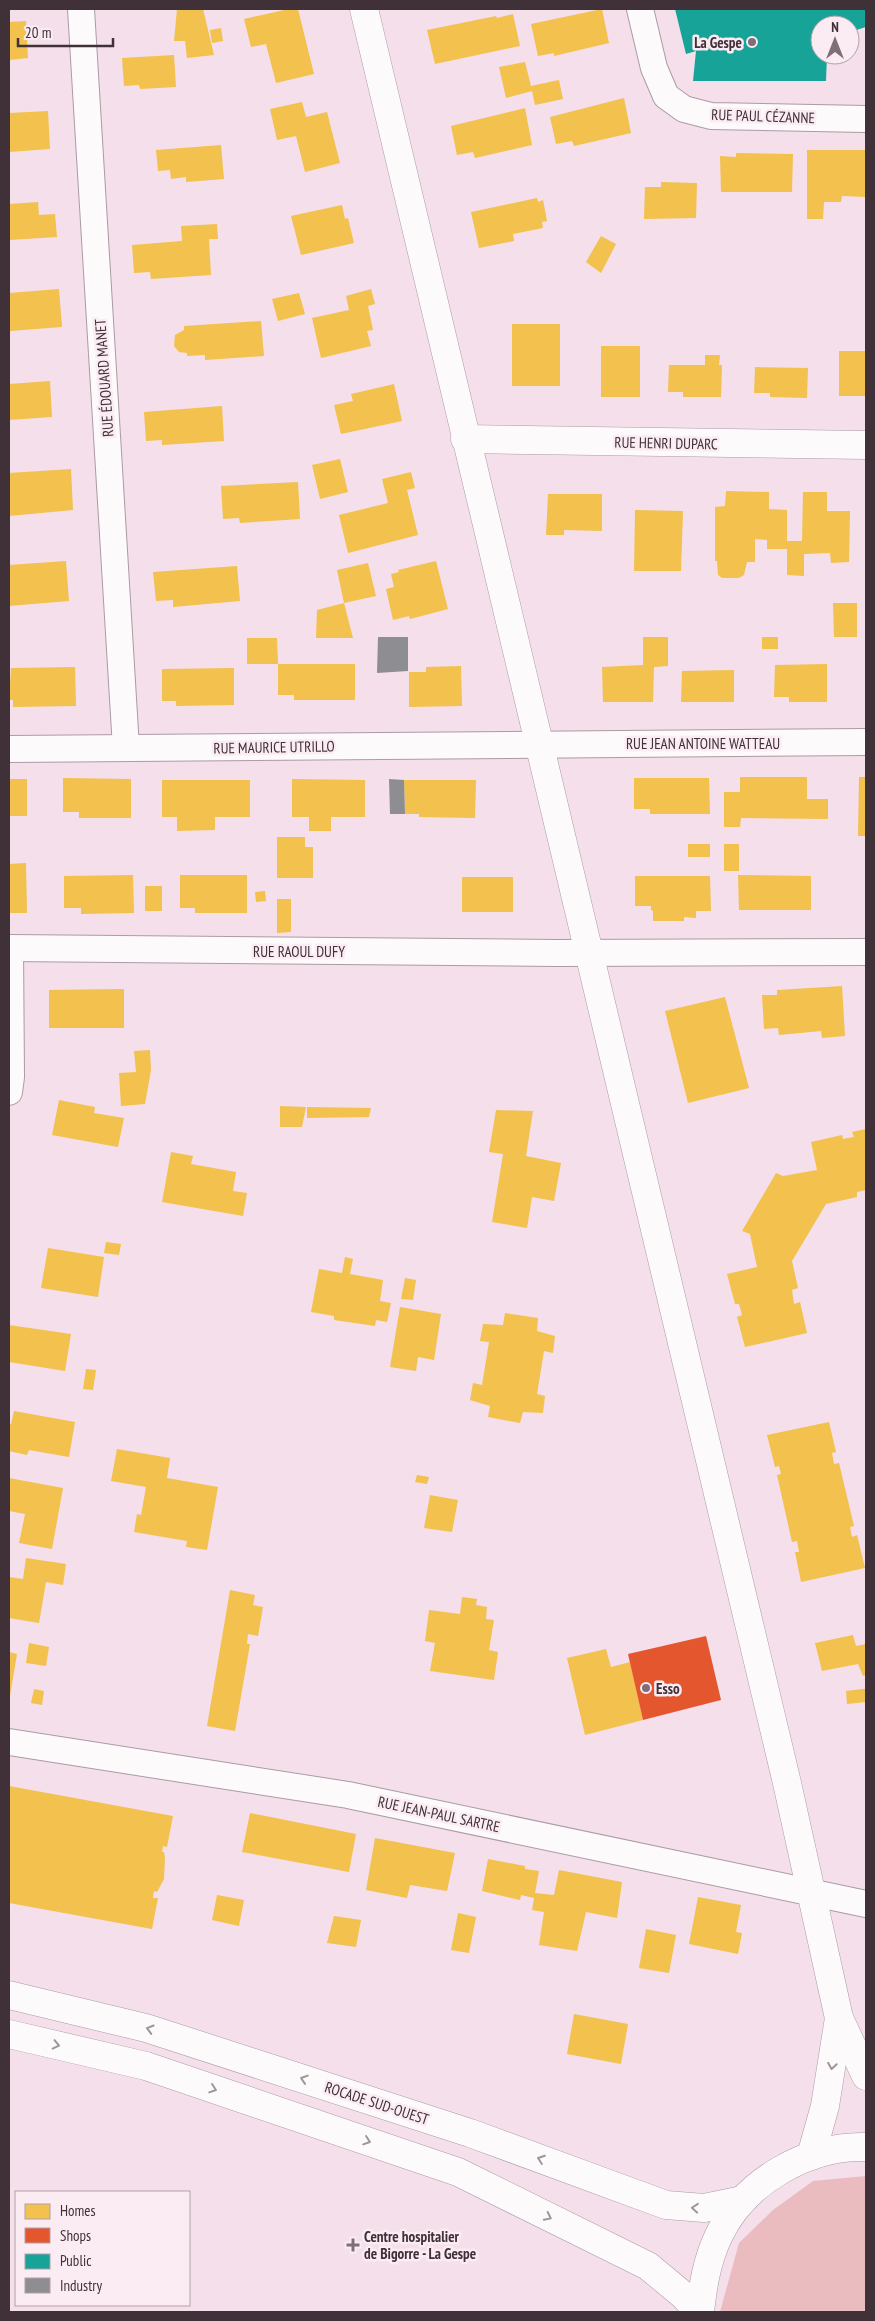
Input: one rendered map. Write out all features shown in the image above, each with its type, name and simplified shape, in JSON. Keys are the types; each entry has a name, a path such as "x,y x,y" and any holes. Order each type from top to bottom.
{"main road":[{"path":"364,9 786,1783 839,2018 866,2076"},
{"name":"RUE HENRI DUPARC","path":"465,438 866,445"},
{"name":"ROCADE SUD-OUEST","path":"9,1996 165,2034 470,2133 666,2205 704,2208 743,2200"},
{"path":"811,2156 825,2106 839,2018"},
{"path":"9,2034 146,2066 458,2172 648,2266 700,2312"},
{"path":"700,2312 704,2273 719,2234 743,2200 774,2174 811,2156 854,2147 866,2148"}],"street":[{"name":"RUE ÉDOUARD MANET","path":"81,9 126,748"},
{"name":"RUE PAUL CÉZANNE","path":"640,9 654,68 666,96 684,109 711,116 866,118"},
{"name":"RUE JEAN ANTOINE WATTEAU","path":"539,744 866,742"},
{"name":"RUE MAURICE UTRILLO","path":"9,749 539,744"},
{"name":"RUE RAOUL DUFY","path":"9,948 589,952"},
{"path":"9,948 11,1077 9,1092"},
{"path":"589,952 866,952"},
{"name":"RUE JEAN-PAUL SARTRE","path":"9,1742 348,1795 866,1904"}],"shaded area":[{"path":"866,2176 866,2312 720,2312 739,2243 773,2210 813,2181"}],"building: Homes":[{"path":"177,9 203,9 214,55 187,58 185,41 174,41"},
{"path":"289,9 298,9 314,74 276,83 266,44 251,47 244,19"},
{"path":"602,9 609,43 554,56 554,53 538,56 531,24"},
{"path":"513,14 520,46 435,64 427,30"},
{"path":"26,21 28,58 9,60 9,22"},
{"path":"221,28 223,41 212,43 210,30"},
{"path":"174,55 176,87 140,89 139,85 124,86 122,58"},
{"path":"525,62 531,86 559,80 563,99 535,105 532,91 506,98 499,67"},
{"path":"624,98 631,133 574,146 572,141 556,144 550,117"},
{"path":"302,102 306,117 327,112 340,163 305,172 296,136 277,140 270,109"},
{"path":"525,108 532,145 475,158 473,152 457,155 451,126"},
{"path":"48,111 50,149 9,152 9,113"},
{"path":"221,145 224,179 186,182 186,177 171,179 170,170 158,171 156,150"},
{"path":"807,150 866,150 866,197 842,196 841,202 824,202 823,219 807,219"},
{"path":"736,153 793,154 792,192 721,192 720,156 736,157"},
{"path":"661,182 697,183 696,218 644,219 645,187 661,187"},
{"path":"537,198 538,202 543,200 547,221 542,222 543,228 513,234 514,241 479,248 471,212"},
{"path":"38,202 39,215 55,214 57,237 9,240 9,204"},
{"path":"342,205 345,219 348,218 354,243 301,255 291,216"},
{"path":"217,224 218,239 209,239 211,275 151,279 150,272 134,273 132,245 182,241 181,226"},
{"path":"601,236 616,244 601,273 586,262"},
{"path":"59,289 62,327 10,331 9,293"},
{"path":"371,289 375,304 368,306 373,330 367,331 371,346 321,358 312,318 349,310 346,296"},
{"path":"299,293 305,314 278,321 272,299"},
{"path":"261,321 264,356 205,360 205,355 187,356 187,353 179,352 174,346 175,335 184,330 184,326"},
{"path":"512,324 560,324 560,386 512,386"},
{"path":"601,346 640,346 640,397 601,397"},
{"path":"839,351 866,351 866,396 839,396"},
{"path":"705,355 720,355 719,365 722,365 721,397 683,397 683,392 668,392 669,365 705,365"},
{"path":"755,367 808,368 807,398 770,397 770,393 754,393"},
{"path":"50,381 52,417 9,420 9,384"},
{"path":"394,384 402,421 341,434 334,405 353,401 351,394"},
{"path":"222,406 224,441 162,445 162,440 146,441 144,412"},
{"path":"340,459 348,492 320,499 312,465"},
{"path":"71,469 73,510 9,516 9,473"},
{"path":"411,472 415,488 407,490 418,535 348,553 339,515 388,503 382,479"},
{"path":"298,482 300,519 240,523 239,518 223,519 221,486"},
{"path":"726,491 769,492 769,509 787,510 787,541 802,541 803,492 827,492 827,511 850,511 849,562 831,563 830,553 804,554 804,576 787,575 787,549 767,549 767,540 755,539 755,562 747,562 744,575 739,578 722,578 718,575 717,561 715,561 715,507 725,506"},
{"path":"548,494 602,494 602,531 564,530 564,535 546,535"},
{"path":"635,510 683,511 681,571 634,571"},
{"path":"66,561 69,601 9,606 9,565"},
{"path":"436,561 448,609 410,619 409,616 393,620 386,589 394,587 391,574 399,572 398,570"},
{"path":"368,563 376,596 344,603 337,570"},
{"path":"237,566 240,601 173,607 173,600 156,601 153,572"},
{"path":"344,603 353,638 316,638 317,610"},
{"path":"833,603 857,603 857,637 834,637"},
{"path":"643,637 668,637 668,666 654,667 653,702 603,702 602,667 643,665"},
{"path":"762,637 778,637 778,649 762,649"},
{"path":"247,638 277,638 278,664 247,664"},
{"path":"278,664 355,664 355,700 294,700 294,695 278,695"},
{"path":"827,664 827,702 789,702 789,697 774,697 775,665"},
{"path":"461,666 462,706 409,707 409,672 426,672 426,667"},
{"path":"75,667 76,706 13,707 13,700 9,700 11,668"},
{"path":"234,668 234,705 176,706 176,701 162,701 162,669"},
{"path":"734,670 734,702 681,702 682,671"},
{"path":"740,777 807,777 807,799 828,799 828,819 741,818 740,827 724,827 724,792 740,792"},
{"path":"859,777 866,777 866,836 858,836"},
{"path":"63,778 131,779 131,818 79,818 79,812 63,812"},
{"path":"634,778 709,778 710,814 650,814 650,809 634,809"},
{"path":"9,779 27,779 27,816 9,816"},
{"path":"292,779 365,780 365,817 331,817 331,831 309,831 309,817 292,817"},
{"path":"162,780 250,780 250,817 215,817 215,830 177,831 177,817 162,817"},
{"path":"404,780 476,780 475,818 419,817 419,814 405,814"},
{"path":"277,837 305,837 305,847 313,847 313,878 277,878"},
{"path":"688,844 710,844 710,857 688,857"},
{"path":"724,844 739,844 739,871 724,871"},
{"path":"26,863 27,913 9,913 9,864"},
{"path":"133,875 134,913 81,914 81,908 64,908 64,876"},
{"path":"180,875 247,875 247,913 195,913 195,908 180,908"},
{"path":"738,875 811,876 811,910 739,910"},
{"path":"635,876 710,876 711,911 696,911 696,918 684,917 684,921 653,921 651,906 635,906"},
{"path":"462,877 513,877 513,912 462,912"},
{"path":"145,886 162,886 162,911 145,911"},
{"path":"265,891 266,901 256,902 255,892"},
{"path":"277,899 291,899 291,932 277,933"},
{"path":"842,986 845,1036 822,1038 821,1031 779,1035 778,1028 764,1029 762,995 777,995 777,990"},
{"path":"124,989 124,1028 49,1028 49,990"},
{"path":"725,997 749,1088 688,1103 665,1011"},
{"path":"150,1050 151,1070 145,1104 121,1106 119,1073 136,1072 134,1051"},
{"path":"59,1100 95,1107 94,1113 124,1118 118,1147 52,1135"},
{"path":"280,1106 306,1107 302,1127 280,1127"},
{"path":"307,1107 371,1108 369,1117 307,1118"},
{"path":"496,1110 533,1111 526,1156 561,1163 554,1201 532,1197 527,1228 492,1222 503,1154 489,1152"},
{"path":"866,1129 866,1190 857,1192 857,1197 826,1204 792,1261 798,1288 792,1290 794,1304 800,1302 807,1333 745,1347 737,1317 742,1315 739,1304 735,1304 727,1274 757,1267 750,1234 742,1231 776,1173 783,1176 817,1170 811,1142 842,1135 843,1139 854,1137 852,1132"},
{"path":"171,1152 193,1156 191,1164 236,1172 233,1191 247,1193 243,1216 162,1202"},
{"path":"106,1242 121,1244 119,1255 104,1253"},
{"path":"48,1248 104,1257 98,1297 41,1288"},
{"path":"345,1257 353,1259 350,1274 383,1280 380,1301 391,1303 387,1322 376,1320 375,1326 334,1320 334,1316 311,1312 319,1269 342,1273"},
{"path":"405,1278 416,1280 413,1300 401,1299"},
{"path":"400,1307 441,1314 434,1360 418,1357 416,1371 390,1367"},
{"path":"505,1313 538,1318 537,1331 555,1336 553,1353 544,1351 537,1394 545,1396 543,1413 523,1412 520,1423 488,1417 490,1406 470,1400 473,1383 482,1385 489,1342 480,1341 483,1324 503,1325"},
{"path":"9,1325 71,1334 65,1371 9,1362"},
{"path":"86,1369 96,1370 93,1390 83,1389"},
{"path":"14,1411 75,1422 69,1457 29,1450 27,1455 9,1451 9,1424 11,1424"},
{"path":"829,1422 836,1452 832,1453 834,1464 839,1463 854,1526 850,1527 852,1537 857,1535 865,1568 801,1582 795,1552 799,1552 797,1541 792,1542 777,1475 781,1474 779,1466 775,1467 767,1435"},
{"path":"117,1449 170,1458 167,1478 218,1487 207,1550 186,1547 187,1541 134,1532 137,1514 141,1515 146,1487 111,1481"},
{"path":"417,1475 429,1477 427,1484 415,1482"},
{"path":"9,1478 63,1488 52,1549 19,1543 25,1514 9,1511"},
{"path":"430,1495 458,1500 452,1532 424,1528"},
{"path":"26,1558 66,1564 63,1585 46,1582 39,1623 9,1618 9,1577 23,1579"},
{"path":"230,1590 255,1595 253,1605 263,1607 258,1636 248,1634 247,1644 250,1644 235,1731 207,1726"},
{"path":"462,1597 477,1599 476,1605 487,1607 486,1619 494,1620 489,1650 498,1652 494,1680 430,1671 435,1643 425,1641 429,1610 460,1614"},
{"path":"853,1635 856,1646 866,1644 866,1675 863,1676 858,1664 822,1671 815,1643"},
{"path":"29,1643 49,1647 46,1666 26,1663"},
{"path":"606,1649 611,1667 630,1662 643,1720 585,1735 567,1658"},
{"path":"9,1652 17,1654 10,1696 9,1696"},
{"path":"34,1689 44,1691 42,1705 31,1703"},
{"path":"866,1689 866,1702 847,1704 846,1691"},
{"path":"9,1786 173,1816 167,1847 163,1846 162,1852 164,1852 165,1858 164,1879 157,1892 154,1891 153,1898 158,1898 152,1929 9,1903"},
{"path":"250,1813 356,1834 349,1872 242,1852"},
{"path":"375,1838 455,1853 447,1891 410,1885 407,1898 366,1890"},
{"path":"488,1859 525,1866 525,1869 539,1871 535,1893 554,1895 559,1870 622,1882 617,1918 586,1912 577,1951 539,1945 544,1912 532,1910 534,1898 521,1895 520,1900 482,1891"},
{"path":"217,1895 244,1900 239,1926 212,1920"},
{"path":"698,1897 741,1905 736,1932 742,1933 738,1954 689,1944"},
{"path":"458,1913 476,1917 469,1953 451,1950"},
{"path":"334,1916 361,1920 356,1947 327,1943"},
{"path":"646,1929 676,1935 669,1973 639,1968"},
{"path":"574,2014 628,2024 621,2064 567,2054"}],"building: Shops":[{"path":"706,1636 721,1700 643,1720 628,1654"}],"building: Public":[{"name":"La Gespe","path":"675,9 866,9 866,27 860,29 860,15 810,15 810,65 827,65 826,81 693,81 696,51 686,54"}],"building: Industry":[{"path":"378,637 408,637 408,671 377,673"},
{"path":"389,779 404,780 405,814 390,814"}],"place":[{"name":"La Gespe","path":"752,42"},
{"name":"Esso","path":"646,1688"},
{"name":"Centre hospitalier de Bigorre - La Gespe","path":"353,2245"}]}
